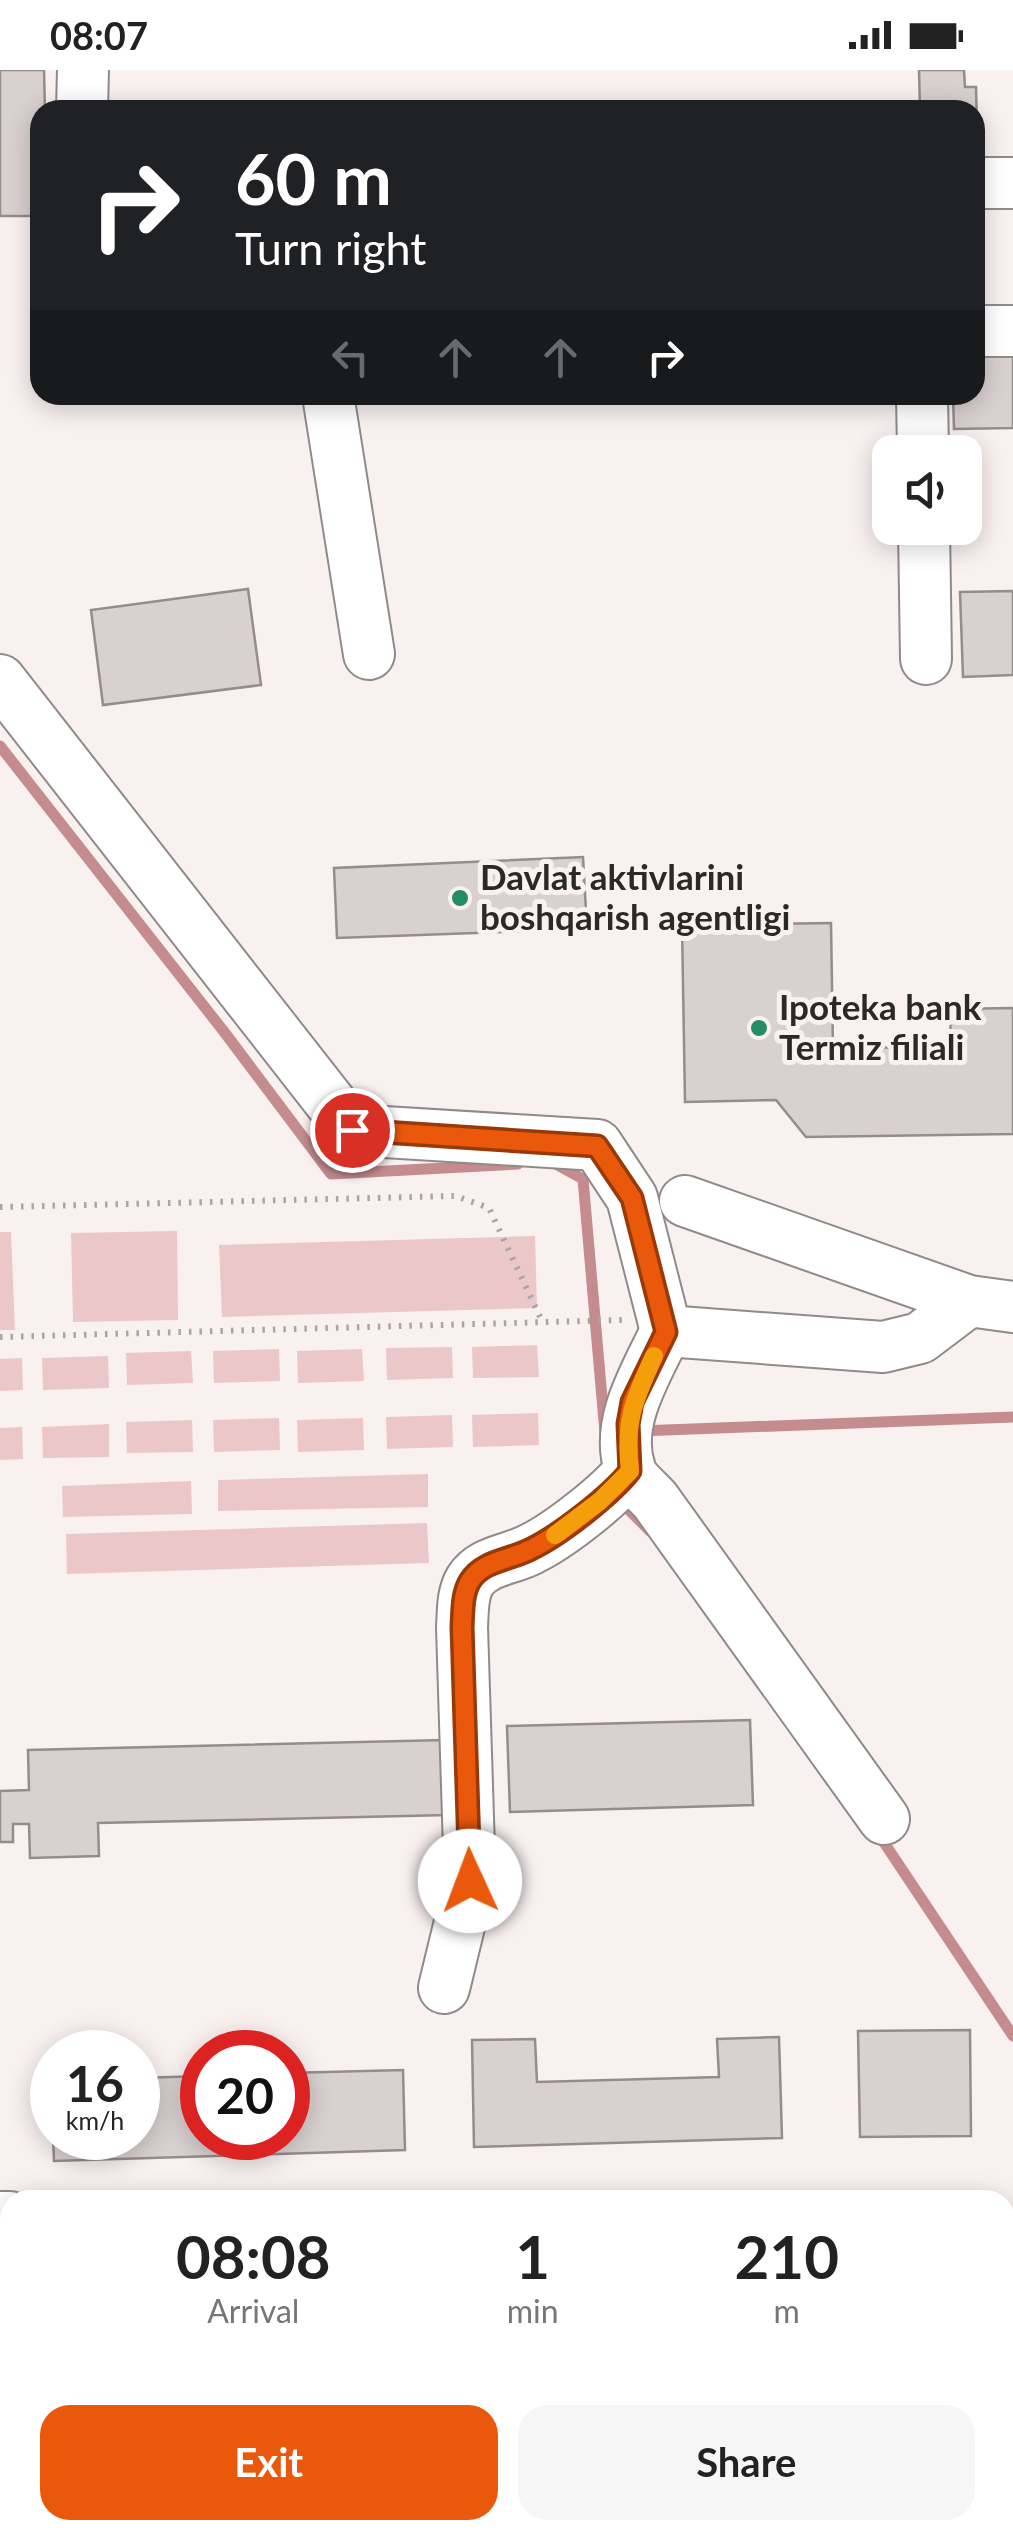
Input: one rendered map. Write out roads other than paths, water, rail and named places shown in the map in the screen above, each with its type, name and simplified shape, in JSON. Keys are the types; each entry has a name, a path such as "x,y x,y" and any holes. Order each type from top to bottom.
{"street":[{"path":"82,100 83,70"},
{"path":"985,331 1013,330"},
{"path":"330,405 369,654"},
{"path":"922,405 922,435"},
{"path":"924,545 926,659"},
{"path":"0,680 352,1130 597,1146 632,1198 645,1326 628,1447 600,1501 530,1550 484,1566 470,1581 464,1598 470,1881 444,1988"},
{"path":"685,1201 991,1304"},
{"path":"645,1326 883,1347 920,1338 991,1304"},
{"path":"628,1447 654,1500 884,1819"}],"waterway":[{"path":"0,746 331,1174 518,1164"},
{"path":"552,1162 583,1179 605,1433"},
{"path":"639,1431 1013,1417"},
{"path":"617,1498 650,1531"},
{"path":"877,1832 1013,2036"}],"place":[{"name":"Davlat aktivlarini boshqarish agentligi","path":"460,898"},
{"name":"Ipoteka bank Termiz filiali","path":"759,1028"}]}
